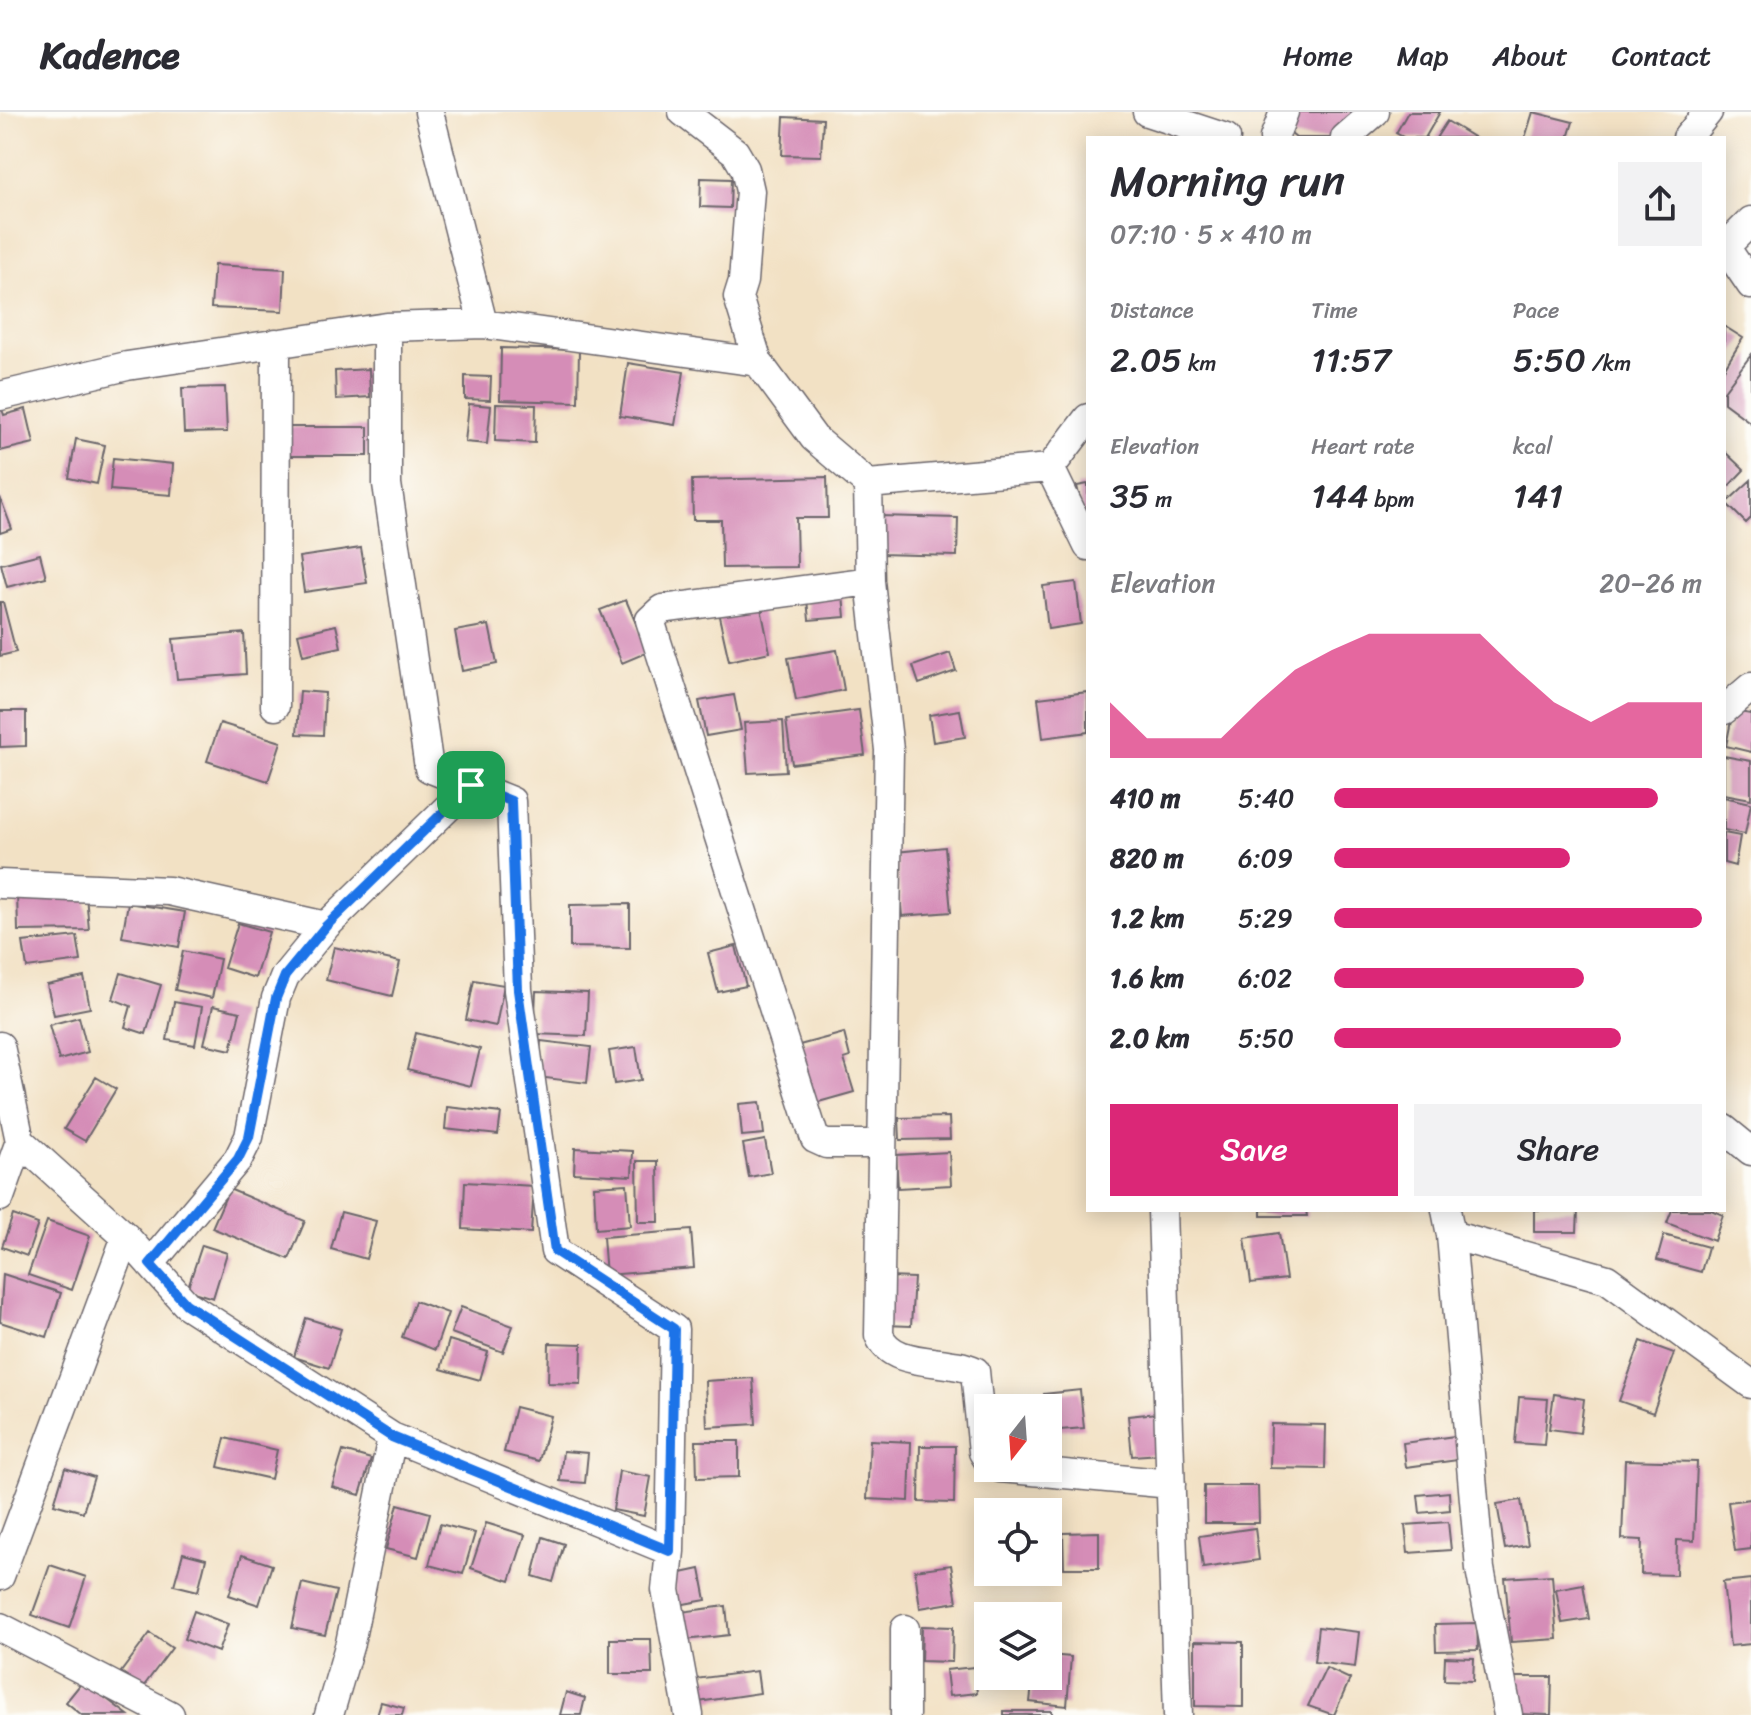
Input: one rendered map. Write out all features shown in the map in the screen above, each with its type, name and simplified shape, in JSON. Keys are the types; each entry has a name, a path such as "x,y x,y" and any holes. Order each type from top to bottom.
{"street":[{"path":"429,112 483,324"},
{"path":"683,112 735,152 745,169 750,191 743,281 738,297 758,362 814,438 868,484 1050,468 1086,421"},
{"path":"1147,112 1220,136"},
{"path":"1275,136 1284,112"},
{"path":"1347,136 1375,112"},
{"path":"1689,136 1708,112"},
{"path":"1726,245 1751,221"},
{"path":"1726,248 1751,285"},
{"path":"0,396 127,366 387,327 483,324 758,362"},
{"path":"387,327 387,484 429,768 511,801 518,990 555,1251 674,1329 670,1551 666,1590 689,1715"},
{"path":"275,706 276,343"},
{"path":"1050,468 1086,542"},
{"path":"868,484 870,581 889,750 879,1335 884,1348 897,1355 975,1371 977,1394"},
{"path":"870,581 662,609 654,612 651,630 815,1139 826,1144 882,1144"},
{"path":"1726,708 1748,688"},
{"path":"150,1264 238,1159 249,1137 276,998 285,976 326,926 471,785"},
{"path":"0,884 169,891 326,926"},
{"path":"0,1046 20,1141 0,1197"},
{"path":"1726,1131 1751,1151"},
{"path":"20,1141 126,1237 186,1304 392,1437 670,1551"},
{"path":"1162,1212 1178,1715"},
{"path":"1508,1715 1480,1569 1448,1222 1607,1279 1751,1384"},
{"path":"0,1576 126,1237"},
{"path":"329,1715 350,1643 392,1437"},
{"path":"1062,1474 1171,1484"},
{"path":"0,1627 170,1715"},
{"path":"905,1629 905,1715"}],"building":[{"path":"1299,112 1354,112 1335,136 1294,136 1285,129"},
{"path":"1408,112 1440,112 1426,136 1401,136 1396,133"},
{"path":"1533,112 1573,122 1569,136 1526,136"},
{"path":"784,117 823,119 821,156 782,155"},
{"path":"1447,121 1472,136 1437,136"},
{"path":"701,178 731,179 730,208 700,207"},
{"path":"214,265 285,269 283,311 211,308"},
{"path":"1726,327 1743,338 1726,366"},
{"path":"501,348 579,350 578,402 500,400"},
{"path":"1751,355 1751,423 1726,404 1726,388"},
{"path":"628,363 684,372 675,425 620,416"},
{"path":"369,369 370,397 336,399 335,371"},
{"path":"465,376 491,377 490,400 465,399"},
{"path":"225,387 227,432 184,433 182,388"},
{"path":"0,404 4,415 26,409 34,443 0,451"},
{"path":"469,404 491,406 487,444 465,442"},
{"path":"496,404 536,405 535,443 495,441"},
{"path":"287,427 368,427 368,456 287,456"},
{"path":"76,439 105,445 97,484 69,478"},
{"path":"1726,453 1744,470 1726,489"},
{"path":"113,458 173,464 171,495 110,490"},
{"path":"827,477 828,518 796,518 797,567 722,568 721,520 693,520 692,480"},
{"path":"1751,480 1751,518 1746,523 1726,503"},
{"path":"1086,484 1086,526 1077,486"},
{"path":"0,497 12,529 0,533"},
{"path":"879,516 958,518 957,556 879,554"},
{"path":"361,548 367,583 304,592 299,557"},
{"path":"40,554 46,577 7,587 1,564"},
{"path":"1076,582 1081,624 1048,629 1043,586"},
{"path":"843,595 845,617 809,620 807,599"},
{"path":"626,600 648,652 622,663 600,610"},
{"path":"0,602 3,602 16,652 0,656"},
{"path":"760,603 770,652 729,661 718,612"},
{"path":"336,625 341,647 303,655 298,634"},
{"path":"489,625 497,664 462,671 455,631"},
{"path":"244,633 246,674 177,679 173,639"},
{"path":"837,650 844,690 796,700 788,658"},
{"path":"950,653 956,671 919,684 913,666"},
{"path":"300,691 325,693 323,735 297,734"},
{"path":"1086,692 1086,732 1043,738 1038,698"},
{"path":"734,695 741,730 706,736 699,701"},
{"path":"859,710 865,755 792,764 786,720"},
{"path":"960,710 965,737 933,742 929,715"},
{"path":"0,711 26,711 26,746 0,747"},
{"path":"1733,711 1751,714 1751,752 1726,746"},
{"path":"783,721 786,771 748,773 744,723"},
{"path":"220,723 281,742 268,781 207,761"},
{"path":"1726,756 1751,761 1751,799 1726,794"},
{"path":"1726,797 1751,803 1745,834 1726,830"},
{"path":"1726,833 1740,836 1735,866 1726,864"},
{"path":"945,847 951,912 902,916 896,852"},
{"path":"17,892 86,895 89,930 18,931"},
{"path":"128,903 185,912 179,947 122,937"},
{"path":"630,904 630,948 570,947 570,905"},
{"path":"238,923 269,932 255,978 224,968"},
{"path":"77,936 81,961 27,968 23,942"},
{"path":"736,946 746,986 718,992 708,953"},
{"path":"334,947 400,962 392,996 326,980"},
{"path":"183,951 220,959 212,998 175,990"},
{"path":"121,973 161,985 146,1034 125,1027 131,1006 113,999"},
{"path":"84,977 90,1008 54,1015 47,985"},
{"path":"474,980 504,985 496,1026 466,1020"},
{"path":"536,991 588,993 586,1036 534,1034"},
{"path":"174,1002 202,1007 195,1045 167,1040"},
{"path":"213,1006 240,1012 231,1050 204,1044"},
{"path":"79,1017 88,1052 59,1060 49,1025"},
{"path":"416,1033 480,1049 471,1086 407,1070"},
{"path":"844,1033 850,1057 844,1059 854,1092 808,1105 792,1047"},
{"path":"541,1041 591,1047 587,1083 537,1077"},
{"path":"636,1047 641,1080 614,1084 609,1051"},
{"path":"96,1077 116,1089 85,1141 64,1129"},
{"path":"760,1102 764,1134 742,1136 739,1104"},
{"path":"447,1107 501,1113 498,1135 445,1129"},
{"path":"949,1117 950,1139 900,1140 899,1118"},
{"path":"765,1140 771,1173 749,1177 743,1144"},
{"path":"575,1148 633,1151 632,1176 574,1173"},
{"path":"949,1152 951,1185 898,1188 896,1155"},
{"path":"637,1161 658,1161 659,1222 638,1222"},
{"path":"465,1182 534,1186 531,1233 463,1229"},
{"path":"627,1184 630,1226 596,1229 594,1186"},
{"path":"229,1189 305,1221 289,1259 212,1228"},
{"path":"341,1212 376,1221 366,1259 331,1249"},
{"path":"1261,1212 1306,1212 1307,1216 1261,1216"},
{"path":"1534,1212 1578,1212 1577,1232 1534,1232"},
{"path":"1671,1212 1716,1212 1723,1215 1714,1241 1667,1223"},
{"path":"13,1215 38,1224 27,1256 2,1247"},
{"path":"47,1221 90,1236 72,1290 28,1275"},
{"path":"691,1230 694,1268 606,1275 603,1237"},
{"path":"1279,1233 1286,1279 1251,1283 1245,1238"},
{"path":"1664,1235 1708,1247 1701,1272 1657,1260"},
{"path":"202,1245 227,1253 213,1298 187,1290"},
{"path":"3,1274 61,1293 47,1337 0,1322"},
{"path":"888,1277 914,1278 911,1326 885,1325"},
{"path":"415,1301 448,1313 435,1350 402,1337"},
{"path":"461,1307 513,1326 503,1352 451,1333"},
{"path":"306,1318 341,1329 329,1368 294,1357"},
{"path":"449,1340 488,1352 480,1380 441,1369"},
{"path":"1641,1341 1674,1353 1653,1413 1619,1401"},
{"path":"549,1343 582,1344 581,1384 548,1383"},
{"path":"753,1378 756,1424 707,1427 705,1381"},
{"path":"1080,1390 1084,1428 1062,1430 1062,1394 1044,1394"},
{"path":"1554,1394 1584,1399 1580,1433 1549,1429"},
{"path":"1519,1397 1548,1399 1544,1445 1515,1443"},
{"path":"515,1407 551,1416 539,1461 504,1452"},
{"path":"1157,1413 1161,1454 1132,1456 1128,1416"},
{"path":"1271,1424 1326,1425 1325,1469 1270,1468"},
{"path":"1455,1436 1458,1460 1406,1467 1403,1443"},
{"path":"225,1438 277,1450 271,1479 218,1467"},
{"path":"870,1440 911,1442 909,1501 867,1499"},
{"path":"696,1441 739,1441 739,1477 697,1478"},
{"path":"920,1446 955,1446 954,1503 919,1502"},
{"path":"343,1451 371,1459 360,1495 332,1487"},
{"path":"563,1451 588,1453 585,1483 560,1481"},
{"path":"1625,1460 1697,1462 1694,1541 1677,1540 1676,1575 1641,1574 1642,1540 1622,1539"},
{"path":"65,1468 94,1477 83,1512 54,1504"},
{"path":"619,1471 651,1477 644,1516 613,1510"},
{"path":"1204,1486 1258,1486 1259,1523 1204,1523"},
{"path":"1449,1492 1450,1510 1420,1513 1418,1495"},
{"path":"1751,1499 1751,1549 1735,1551 1728,1502"},
{"path":"1521,1500 1528,1545 1505,1549 1497,1504"},
{"path":"398,1504 430,1513 418,1557 386,1549"},
{"path":"1448,1522 1451,1550 1408,1553 1405,1525"},
{"path":"486,1523 525,1535 510,1581 471,1568"},
{"path":"440,1524 475,1533 463,1574 429,1565"},
{"path":"1255,1528 1259,1560 1203,1568 1199,1536"},
{"path":"1099,1532 1099,1568 1064,1568 1063,1533"},
{"path":"543,1537 564,1544 553,1582 533,1576"},
{"path":"183,1553 206,1559 198,1591 174,1585"},
{"path":"242,1555 272,1565 259,1605 229,1595"},
{"path":"50,1565 86,1577 69,1628 32,1615"},
{"path":"951,1565 957,1602 920,1608 915,1570"},
{"path":"700,1569 706,1600 678,1605 672,1575"},
{"path":"1552,1575 1557,1639 1511,1642 1505,1578"},
{"path":"1751,1579 1751,1644 1730,1646 1723,1582"},
{"path":"302,1583 336,1591 325,1635 292,1628"},
{"path":"1583,1584 1589,1619 1562,1623 1556,1589"},
{"path":"726,1606 729,1635 685,1640 681,1612"},
{"path":"194,1611 228,1624 218,1652 184,1639"},
{"path":"1477,1623 1478,1650 1436,1651 1435,1624"},
{"path":"922,1626 953,1627 952,1662 921,1661"},
{"path":"1318,1627 1359,1632 1355,1667 1314,1662"},
{"path":"150,1633 172,1648 143,1687 121,1672"},
{"path":"610,1639 651,1639 652,1674 610,1674"},
{"path":"1195,1641 1243,1642 1243,1707 1195,1706"},
{"path":"1062,1656 1071,1657 1067,1706 1030,1702 1031,1690 1062,1690"},
{"path":"1445,1657 1474,1658 1473,1681 1444,1680"},
{"path":"974,1667 974,1690 977,1693 949,1696 946,1670"},
{"path":"1326,1668 1350,1679 1334,1715 1308,1706"},
{"path":"757,1671 760,1693 691,1703 687,1680"},
{"path":"1515,1677 1552,1677 1551,1715 1514,1714"},
{"path":"83,1681 128,1715 82,1715 66,1702"},
{"path":"566,1692 585,1698 581,1715 560,1715"},
{"path":"381,1702 404,1708 402,1715 377,1715"},
{"path":"1004,1711 1052,1711 1052,1715 1004,1715"}],"route":[{"path":"471,785 511,801 518,990 555,1251 674,1329 670,1551 392,1437 186,1304 150,1264 238,1159 249,1137 276,998 285,976 326,926 471,785"}]}
